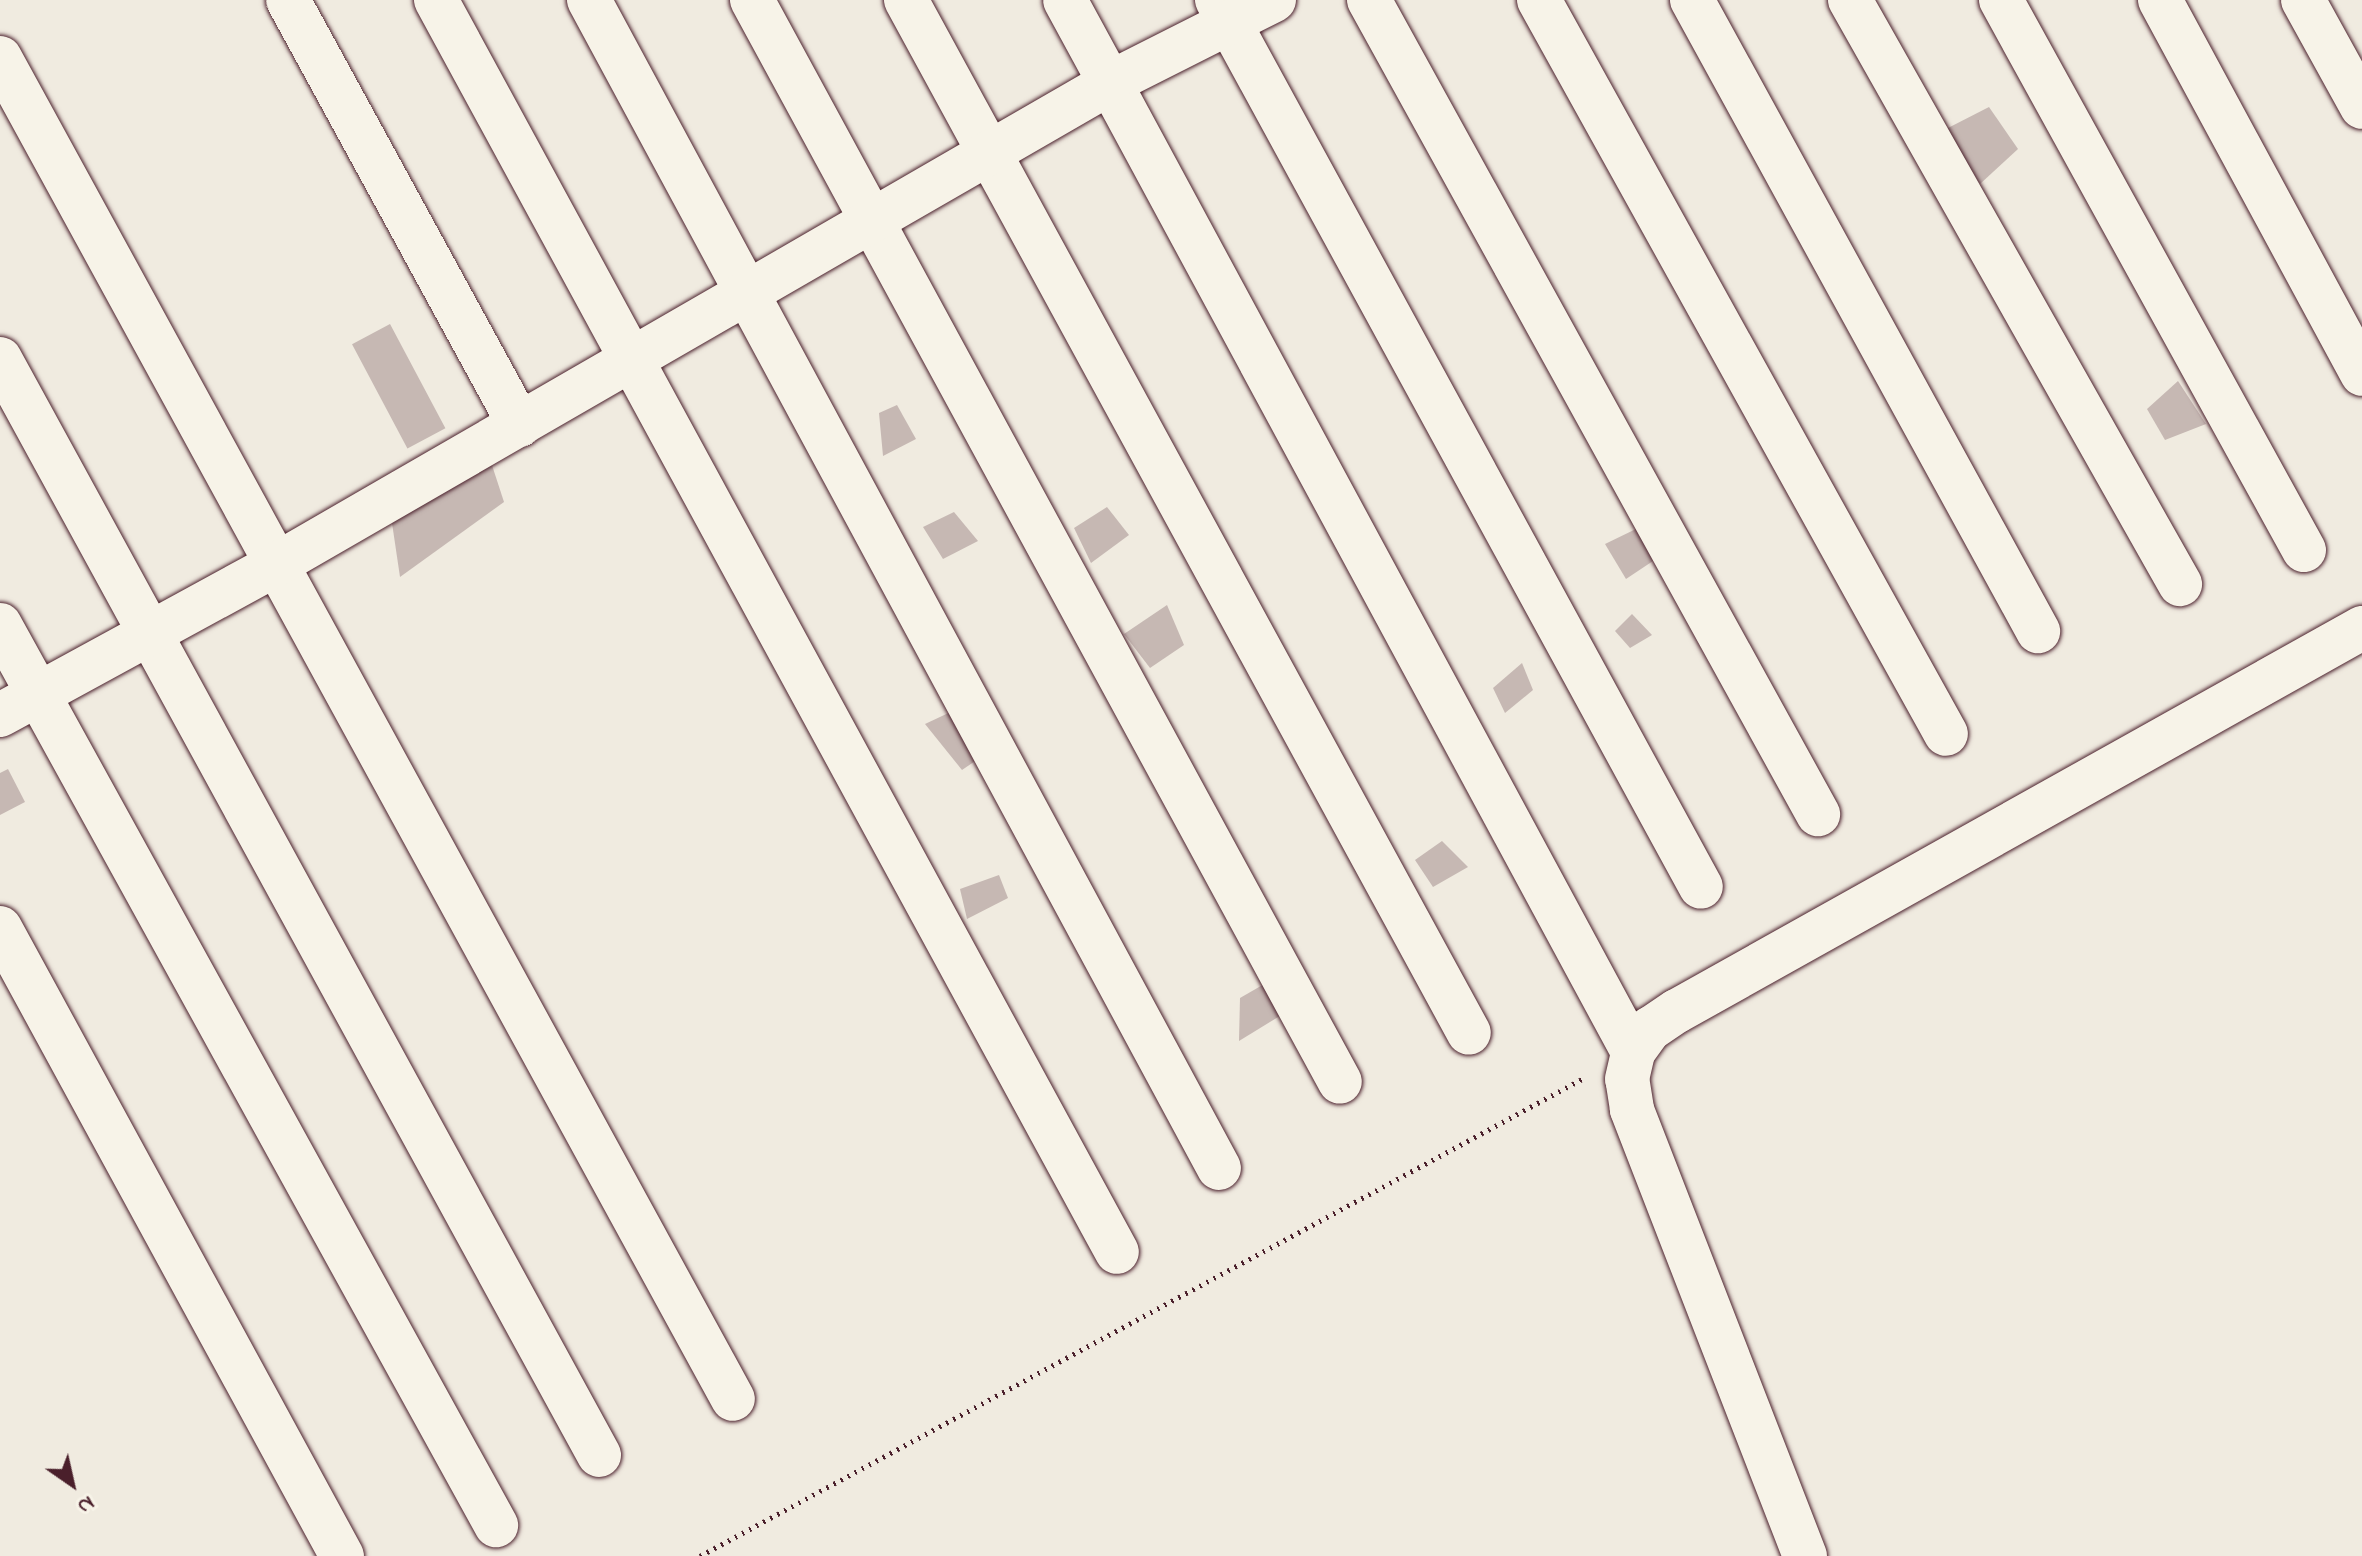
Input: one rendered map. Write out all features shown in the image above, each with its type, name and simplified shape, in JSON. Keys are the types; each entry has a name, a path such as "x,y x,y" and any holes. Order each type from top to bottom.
{"street":[{"path":"288,0 520,425"},
{"path":"436,0 1117,1252"},
{"path":"589,0 750,293 1219,1168"},
{"path":"752,0 1340,1082"},
{"path":"906,0 1469,1033"},
{"path":"1065,0 1633,1052"},
{"path":"0,715 277,564 750,293 990,155 1223,12 1274,0"},
{"path":"1369,0 1818,814"},
{"path":"1539,0 1946,734"},
{"path":"1692,0 2038,631"},
{"path":"1850,0 2180,584"},
{"path":"2001,0 2304,550"},
{"path":"2160,0 2362,374"},
{"path":"2303,0 2362,107"},
{"path":"1223,12 1701,887"},
{"path":"0,58 733,1399"},
{"path":"0,359 599,1455"},
{"path":"0,625 496,1525"},
{"path":"1805,1556 1632,1109 1627,1079 1633,1052 1650,1029 1677,1011 2362,628"},
{"path":"0,928 342,1556"}],"path":[{"path":"700,1556 1633,1052"}],"building":[{"path":"1989,107 2018,149 1980,184 1946,129"},
{"path":"390,324 445,428 407,448 352,344"},
{"path":"2178,381 2206,424 2165,440 2147,409"},
{"path":"897,405 916,439 883,456 879,413"},
{"path":"489,456 504,502 400,577 392,523"},
{"path":"1107,507 1129,535 1091,563 1074,528"},
{"path":"954,512 978,541 943,559 923,527"},
{"path":"1638,528 1653,561 1626,579 1605,544"},
{"path":"1167,605 1184,645 1150,668 1124,634"},
{"path":"1632,614 1652,635 1630,648 1615,631"},
{"path":"1522,663 1533,690 1505,713 1493,688"},
{"path":"957,709 984,755 962,770 925,724"},
{"path":"8,769 25,802 0,815 0,773"},
{"path":"1442,841 1468,867 1433,887 1415,860"},
{"path":"999,875 1008,898 967,919 960,889"},
{"path":"1266,983 1283,1014 1239,1041 1240,998"}]}
